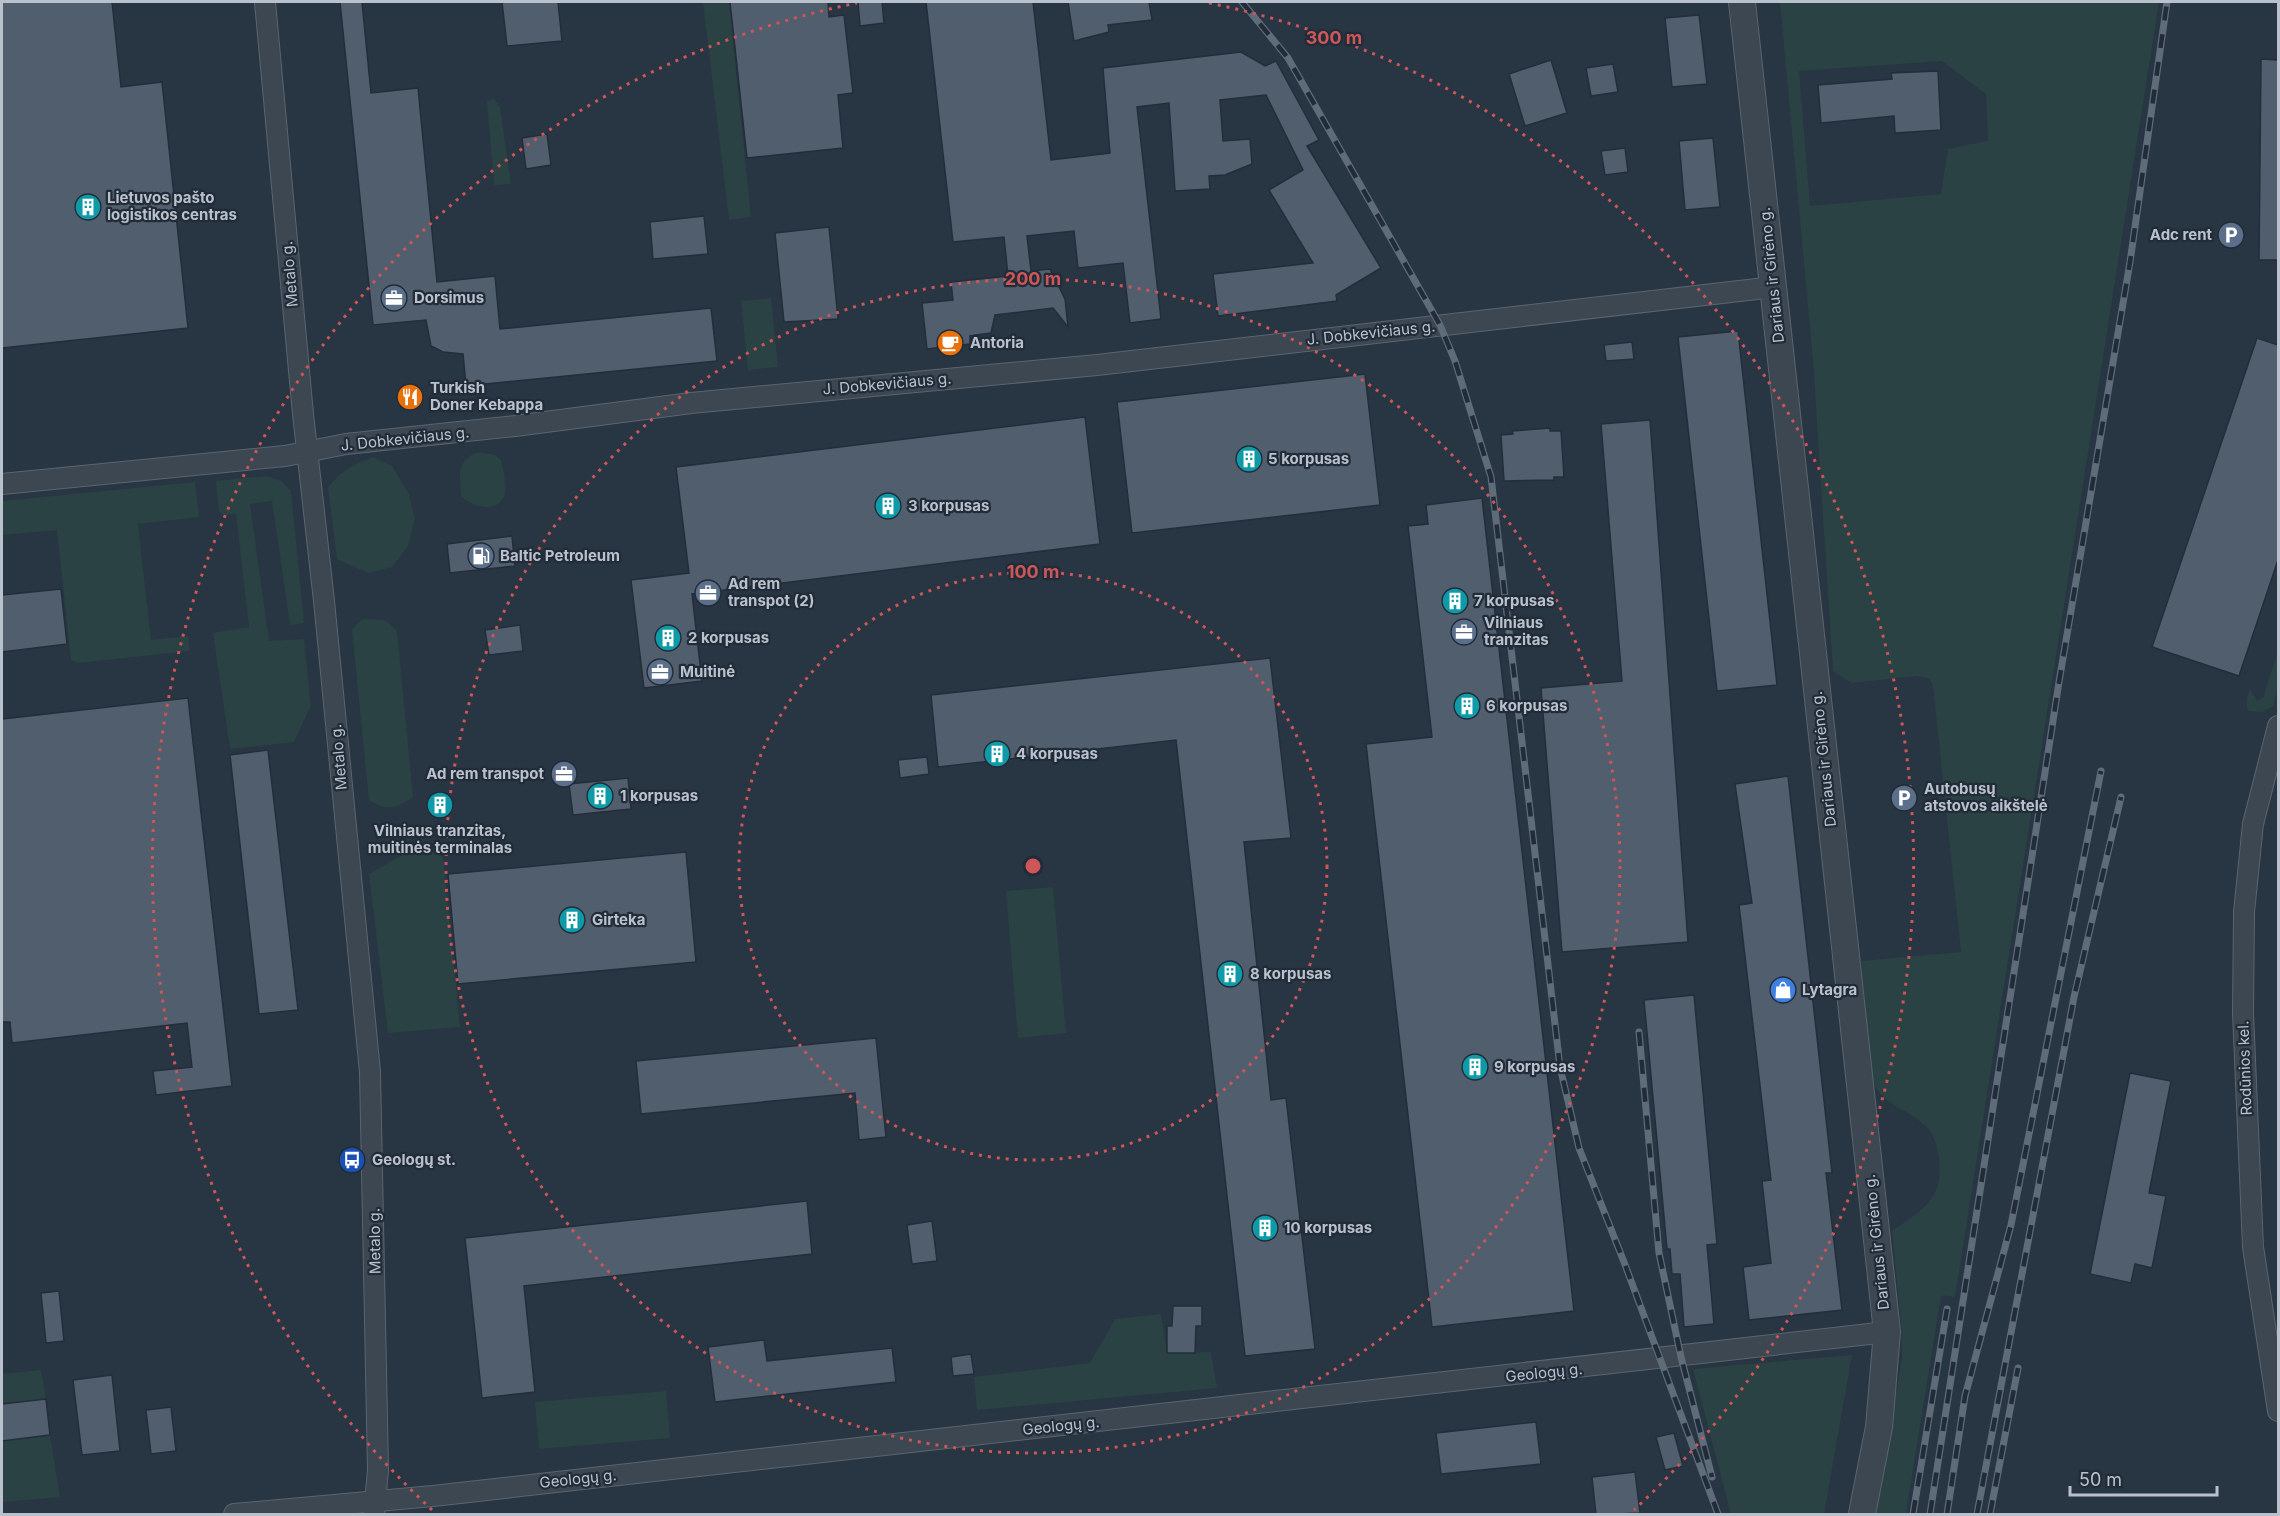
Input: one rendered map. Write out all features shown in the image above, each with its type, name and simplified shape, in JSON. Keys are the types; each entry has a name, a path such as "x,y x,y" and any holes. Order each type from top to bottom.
{"street":[{"name":"Metalo g.","path":"265,2 370,1080 378,1470 374,1508"},
{"name":"Dariaus ir Girėno g.","path":"1742,2 1887,1332 1879,1427 1862,1515"},
{"name":"J. Dobkevičiaus g.","path":"2,484 307,451 691,403 1108,364 1774,287"},
{"name":"Rodūnios kel.","path":"2278,726 2253,824 2244,912 2243,991 2253,1247 2278,1411"},
{"name":"Geologų g.","path":"234,1515 374,1508 1887,1332"}],"green space":[{"path":"703,2 729,2 751,217 729,220"},
{"path":"1780,2 2159,2 1955,1297 1941,1295 1906,1514 1876,1514 1902,1357 1892,1231 1921,1210 1934,1194 1940,1173 1939,1159 1934,1139 1926,1127 1882,1096 1873,1082 1861,961 1961,952 1933,685 1928,678 1916,676 1851,683 1833,671 1813,361","holes":["1942,61 1986,94 1988,141 1948,149 1941,194 1810,206 1799,71"]},
{"path":"494,99 500,107 511,184 494,185 487,101"},
{"path":"771,298 778,367 748,370 741,301"},
{"path":"478,452 495,455 501,460 505,494 502,501 491,507 478,506 461,496 461,469 466,459"},
{"path":"373,457 392,466 409,494 415,519 408,546 392,567 368,573 337,559 328,488 348,469"},
{"path":"266,476 281,481 291,491 304,623 290,625 272,501 250,504 269,641 304,639 311,706 294,742 230,749 213,633 249,627 236,514 224,515 219,512 216,481"},
{"path":"195,482 199,517 138,524 151,640 188,636 190,651 78,663 71,660 57,530 2,535 2,501"},
{"path":"362,619 385,620 397,631 413,797 397,806 381,806 369,800 352,630"},
{"path":"2278,651 2278,687 2273,706 2262,712 2248,711 2246,701 2250,689 2257,701 2263,698"},
{"path":"418,846 443,857 460,1027 388,1033 369,874"},
{"path":"1053,887 1066,1033 1018,1038 1006,891"},
{"path":"1161,1314 1167,1353 1211,1352 1217,1388 977,1410 974,1377 1090,1363 1115,1319"},
{"path":"1852,1355 1824,1514 1731,1514 1693,1369"},
{"path":"41,1370 46,1399 2,1404 2,1374"},
{"path":"666,1391 670,1438 539,1449 535,1402"},
{"path":"50,1435 60,1497 2,1502 2,1441"}],"building":[{"name":"Lietuvos pašto logistikos centras","path":"2,2 112,2 121,87 162,82 188,328 2,348"},
{"path":"340,2 362,2 371,93 418,88 437,282 495,276 500,329 711,308 717,361 466,386 463,354 443,352 431,346 426,320 373,325"},
{"path":"502,2 558,2 562,41 507,46"},
{"path":"730,2 828,2 829,17 844,15 853,93 838,95 843,148 747,158"},
{"path":"858,2 882,2 884,23 860,26"},
{"path":"926,2 1033,2 1051,160 1110,153 1103,68 1241,52 1265,66 1276,61 1319,140 1307,146 1381,268 1336,295 1337,301 1218,316 1213,274 1313,263 1269,190 1303,170 1266,95 1220,100 1223,141 1250,139 1252,164 1225,175 1209,176 1210,189 1175,191 1169,103 1137,107 1161,319 1130,323 1123,263 1078,268 1074,231 1027,236 1031,271 1050,269 1065,299 1068,327 1053,308 995,315 991,333 970,336 970,344 927,349 922,303 953,300 951,282 1008,276 1004,237 953,242"},
{"path":"1068,2 1149,2 1152,20 1108,25 1109,32 1074,41"},
{"path":"1699,15 1707,84 1672,87 1665,18"},
{"path":"2261,59 2278,60 2278,260 2259,260"},
{"path":"1551,60 1567,113 1525,126 1509,74"},
{"path":"1613,64 1618,92 1591,96 1586,68"},
{"path":"1938,71 1941,130 1895,133 1894,116 1821,123 1818,85 1892,79 1891,73"},
{"path":"547,134 551,165 526,169 522,138"},
{"path":"1713,138 1720,207 1685,210 1679,141"},
{"path":"1625,148 1628,172 1605,175 1601,151"},
{"path":"704,216 708,254 653,259 650,222"},
{"path":"829,227 838,319 784,322 775,233"},
{"path":"1738,331 1777,685 1717,691 1678,337"},
{"path":"2257,338 2278,345 2278,560 2239,676 2152,647"},
{"path":"1632,342 1634,359 1606,361 1604,345"},
{"name":"5 korpusas","path":"1365,374 1380,505 1132,533 1117,402"},
{"name":"3 korpusas","path":"1085,417 1100,544 692,594 702,681 644,688 631,580 689,573 676,467"},
{"path":"1650,420 1688,942 1562,952 1541,688 1622,681 1601,424"},
{"path":"1550,428 1550,431 1561,431 1564,477 1554,477 1554,480 1504,481 1501,435 1513,434 1512,431"},
{"name":"9 korpusas","path":"1482,498 1574,1311 1432,1327 1366,744 1432,737 1408,526 1428,524 1426,505"},
{"name":"Baltic Petroleum","path":"512,536 515,566 450,573 447,544"},
{"path":"61,589 67,644 2,652 2,595"},
{"path":"520,625 523,651 489,655 485,630"},
{"path":"1270,658 1291,838 1244,842 1271,1100 1286,1098 1315,1349 1245,1356 1176,740 938,767 931,695"},
{"path":"188,698 232,1086 156,1095 153,1071 192,1067 187,1023 12,1043 10,1022 2,1022 2,719"},
{"path":"268,750 298,1010 259,1014 230,755"},
{"path":"927,757 929,774 900,778 898,760"},
{"path":"1788,776 1832,1173 1826,1173 1842,1310 1749,1320 1743,1267 1771,1263 1762,1181 1771,1180 1739,905 1752,903 1735,784"},
{"name":"1 korpusas","path":"628,778 631,809 573,815 569,784"},
{"name":"Girteka","path":"686,852 696,962 458,984 448,874"},
{"path":"1694,995 1717,1244 1707,1245 1714,1324 1684,1327 1680,1274 1672,1274 1670,1249 1667,1249 1644,1000"},
{"path":"876,1038 886,1137 859,1140 855,1093 641,1114 636,1061"},
{"path":"2130,1073 2171,1081 2149,1193 2166,1196 2152,1268 2135,1264 2131,1283 2090,1274"},
{"path":"807,1201 812,1254 524,1286 535,1392 482,1398 465,1238"},
{"path":"932,1221 937,1261 912,1264 907,1225"},
{"path":"59,1291 64,1341 46,1343 41,1293"},
{"path":"1173,1306 1202,1306 1202,1326 1196,1326 1195,1353 1167,1353 1167,1326 1172,1326"},
{"path":"764,1340 767,1361 892,1348 896,1382 715,1402 708,1347"},
{"path":"971,1354 974,1374 953,1376 951,1357"},
{"path":"112,1375 120,1451 82,1455 73,1380"},
{"path":"46,1399 50,1435 2,1441 2,1404"},
{"path":"171,1407 176,1451 151,1454 146,1410"},
{"path":"1536,1422 1541,1464 1441,1474 1436,1433"},
{"path":"1674,1433 1683,1466 1665,1470 1656,1437"},
{"path":"1635,1472 1640,1513 1596,1515 1592,1477"}],"railway":[{"path":"1242,2 1288,58 1440,325 1455,361 1491,477 1560,1067 1579,1148 1718,1514"},
{"path":"1930,1514 2059,682 2130,262 2167,2"},
{"path":"1947,1514 1965,1396 2011,1225 2101,771"},
{"path":"1977,1514 2074,997 2121,797"},
{"path":"1639,1032 1659,1253 1681,1357 1712,1477"},
{"path":"1913,1514 1947,1309"},
{"path":"1990,1514 2018,1368"}],"place":[{"name":"Lietuvos pašto logistikos centras","path":"88,207"},
{"name":"Adc rent","path":"2231,235"},
{"name":"Dorsimus","path":"394,298"},
{"name":"Antoria","path":"950,343"},
{"name":"Turkish Doner Kebappa","path":"410,397"},
{"name":"5 korpusas","path":"1249,459"},
{"name":"3 korpusas","path":"888,506"},
{"name":"Baltic Petroleum","path":"481,556"},
{"name":"Ad rem transpot (2)","path":"708,593"},
{"name":"7 korpusas","path":"1455,601"},
{"name":"Vilniaus tranzitas","path":"1464,632"},
{"name":"2 korpusas","path":"668,638"},
{"name":"Muitinė","path":"660,672"},
{"name":"6 korpusas","path":"1467,706"},
{"name":"4 korpusas","path":"997,754"},
{"name":"Ad rem transpot","path":"564,774"},
{"name":"1 korpusas","path":"600,796"},
{"name":"Autobusų atstovos aikštelė","path":"1904,798"},
{"name":"Vilniaus tranzitas, muitinės terminalas","path":"440,805"},
{"name":"Girteka","path":"572,920"},
{"name":"8 korpusas","path":"1230,974"},
{"name":"Lytagra","path":"1783,990"},
{"name":"9 korpusas","path":"1475,1067"},
{"name":"Geologų st.","path":"352,1160"},
{"name":"10 korpusas","path":"1265,1228"}]}
